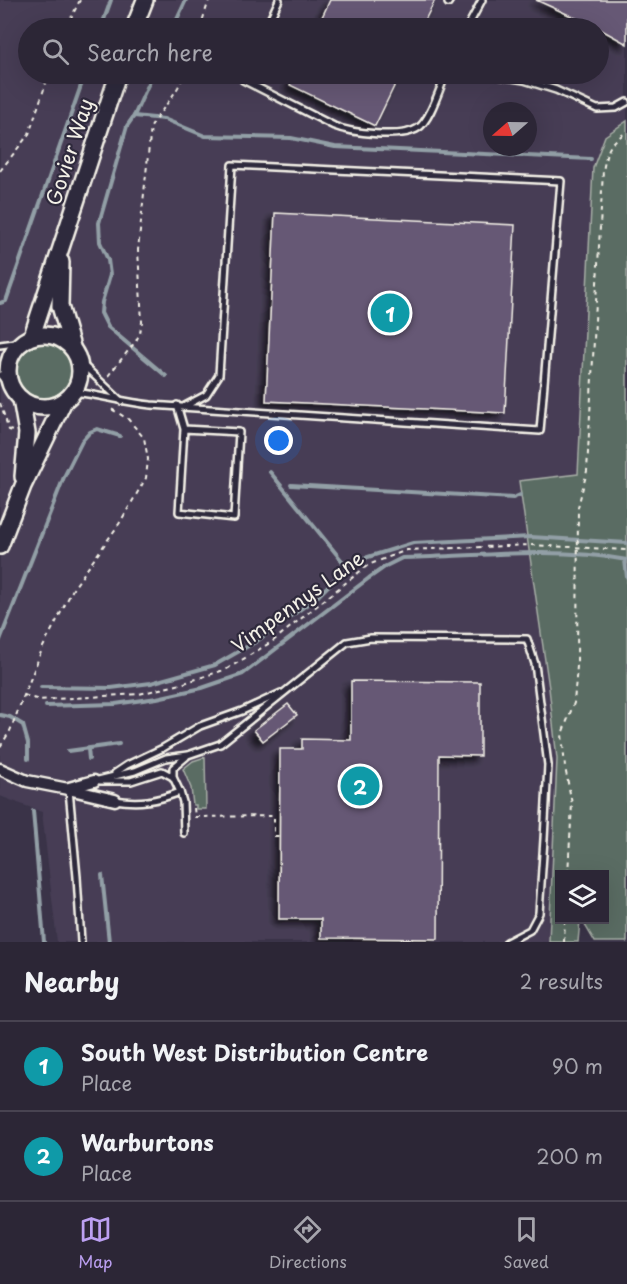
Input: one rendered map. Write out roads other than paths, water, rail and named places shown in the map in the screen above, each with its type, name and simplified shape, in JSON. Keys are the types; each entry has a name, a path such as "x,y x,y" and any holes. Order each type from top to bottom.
{"street":[{"path":"138,18 145,0"},
{"name":"Govier Way","path":"27,339 115,84"},
{"name":"Govier Way","path":"61,244 60,306 72,347"},
{"path":"0,546 22,486 81,373 80,362 72,347 64,339 54,335 43,334 27,339 14,350 9,360 9,381 18,395 27,433 22,486"},
{"path":"18,395 31,405 42,407 54,406 69,397"},
{"path":"0,769 27,781 115,800"},
{"path":"69,789 94,781"}],"lane":[{"path":"271,18 279,0"},
{"path":"473,18 482,0"},
{"path":"251,84 346,131 386,134 419,128 441,84"},
{"path":"537,84 556,90 597,109 616,108 627,102"},
{"path":"69,397 100,395 122,402 540,431 561,181 232,165 219,375 206,395 185,406"},
{"path":"0,345 27,339"},
{"path":"80,362 122,402"},
{"path":"0,375 18,395"},
{"path":"177,405 184,429 179,512 234,518 239,432 184,429"},
{"path":"94,781 135,771 166,758 188,756 220,744 347,642 371,638 527,639 535,664 548,765 544,849 539,913 530,930 507,942"},
{"path":"111,776 200,726 242,711 290,689"},
{"path":"184,833 183,802 173,777 173,768 188,756"},
{"path":"94,781 131,782 162,771 173,777"},
{"path":"69,789 81,942"},
{"path":"115,800 144,803 180,792"}],"waterway":[{"path":"105,18 111,0"},
{"path":"178,18 186,0"},
{"path":"0,303 6,301 82,84"},
{"path":"148,84 127,126 99,223 100,242 108,260 110,275 101,313 108,327 166,376"},
{"path":"134,116 164,119 205,136 291,138 335,147 591,159"},
{"path":"0,640 64,477 82,441 90,432 97,429 120,436"},
{"path":"270,472 347,567"},
{"path":"291,485 513,498 520,495"},
{"path":"41,687 111,688 151,683 215,665 257,641 316,598 352,562 413,543 531,537 627,543"},
{"path":"46,706 115,704 157,698 202,688 243,674 369,578 402,558 543,553 627,560"},
{"path":"625,560 627,577"},
{"path":"0,715 10,717 23,725 28,743 28,759"},
{"path":"68,751 119,744"},
{"path":"88,749 89,759"},
{"path":"33,811 44,942"},
{"path":"102,875 109,942"}],"place":[{"name":"South West Distribution Centre","path":"390,313"},
{"name":"Warburtons","path":"360,786"}]}
